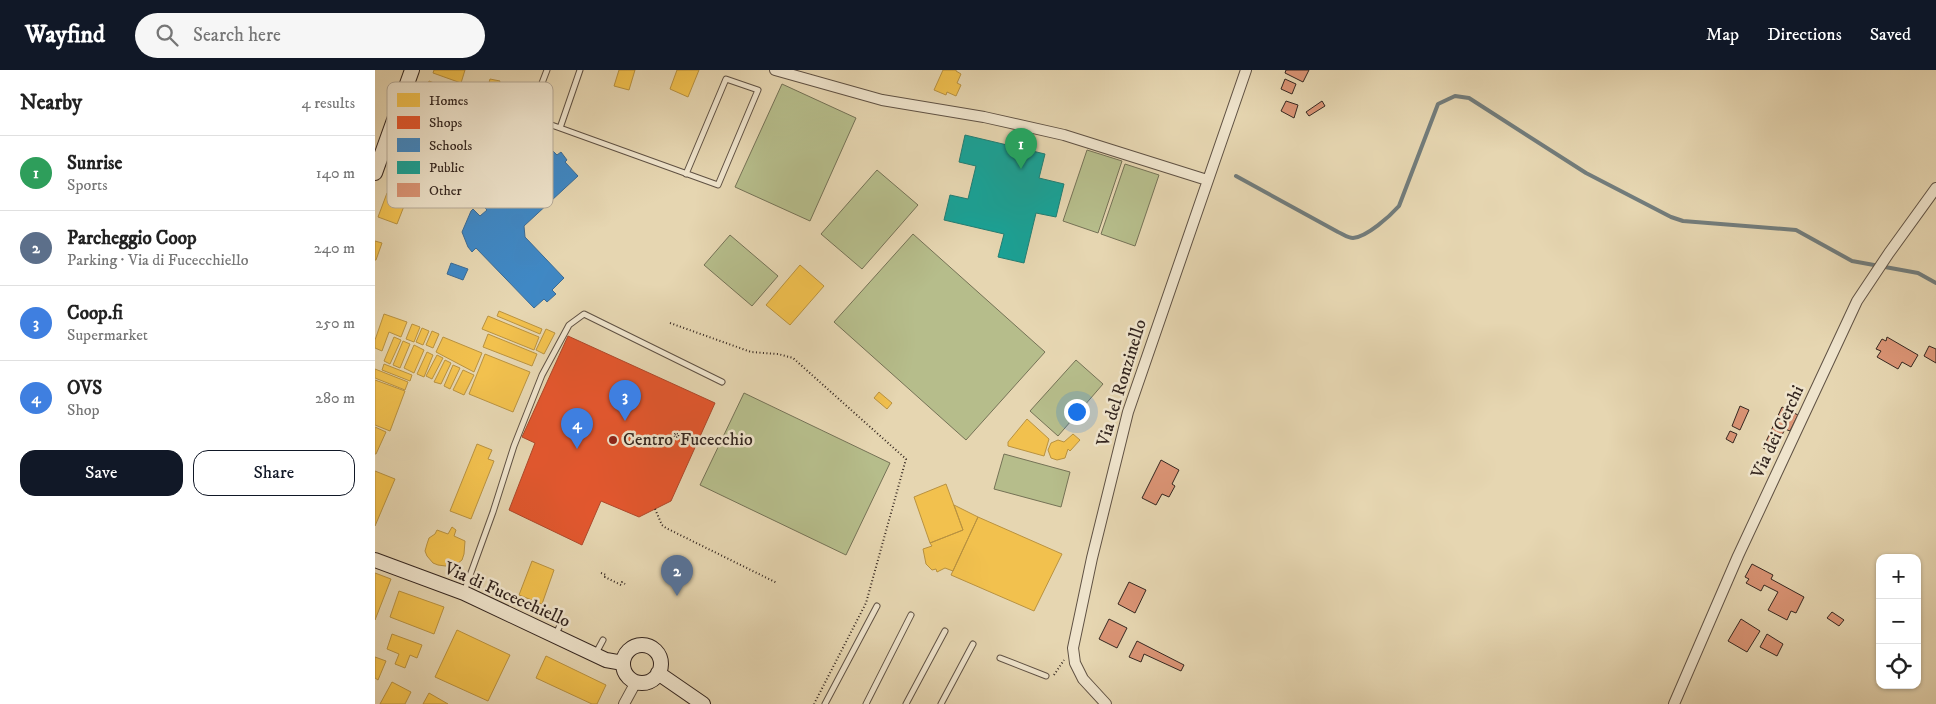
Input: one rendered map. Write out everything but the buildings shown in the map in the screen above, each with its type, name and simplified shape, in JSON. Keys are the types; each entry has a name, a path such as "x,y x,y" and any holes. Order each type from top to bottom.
{"main road":[{"path":"408,82 412,70"},
{"path":"375,173 387,140"},
{"name":"Via di Fucecchiello","path":"375,560 464,593 606,660 623,663"},
{"path":"645,646 651,648 659,657 660,668 658,673 651,681 646,683 636,682 626,675 623,663 625,657 633,648 645,646"},
{"path":"658,673 703,704"}],"street":[{"path":"775,70 882,100 984,117 1064,135 1207,180"},
{"name":"Via del Ronzinello","path":"1106,704 1083,679 1075,663 1073,648 1091,558 1128,412 1246,70"},
{"name":"Via dei Cerchi","path":"1674,704 1737,556 1857,301 1936,188"},
{"path":"624,704 636,682"}],"lane":[{"path":"542,82 547,70"},
{"path":"560,128 580,70"},
{"path":"553,126 686,174 718,185 758,90 726,79 686,174"},
{"path":"464,593 514,446 542,375 569,325 584,314 722,382"},
{"path":"825,704 877,606"},
{"path":"866,704 911,615"},
{"path":"554,636 562,621"},
{"path":"906,704 945,631"},
{"path":"595,655 603,640"},
{"path":"941,704 973,644"},
{"path":"1000,658 1046,676"}],"path":[{"path":"670,323 751,352 778,354 793,358 906,459 866,603 814,704"},
{"path":"655,509 662,526 777,583"},
{"path":"601,573 621,585 622,582 625,584"},
{"path":"1046,676 1055,675 1073,648"}],"green space":[{"path":"782,84 856,118 810,221 735,187"},
{"path":"1087,150 1122,161 1098,233 1063,221"},
{"path":"1125,164 1159,175 1135,246 1101,234"},
{"path":"877,170 918,205 862,269 821,234"},
{"path":"913,234 1045,352 966,440 834,322"},
{"path":"730,235 778,276 752,306 704,265"},
{"path":"1076,360 1103,384 1058,436 1030,411"},
{"path":"744,393 890,463 846,555 700,485"},
{"path":"1004,454 1070,472 1061,507 994,489"}],"waterway":[{"path":"1236,176 1345,236 1359,237 1378,225 1399,206 1438,104 1455,96 1469,98 1586,173 1671,217 1683,221 1796,230 1852,261 1918,273 1936,283"}],"place":[{"name":"Sunrise","path":"1021,169"},
{"name":"Coop.fi","path":"625,421"},
{"name":"Centro*Fucecchio","path":"613,440"},
{"name":"OVS","path":"577,449"},
{"name":"Parcheggio Coop","path":"677,596"}]}
